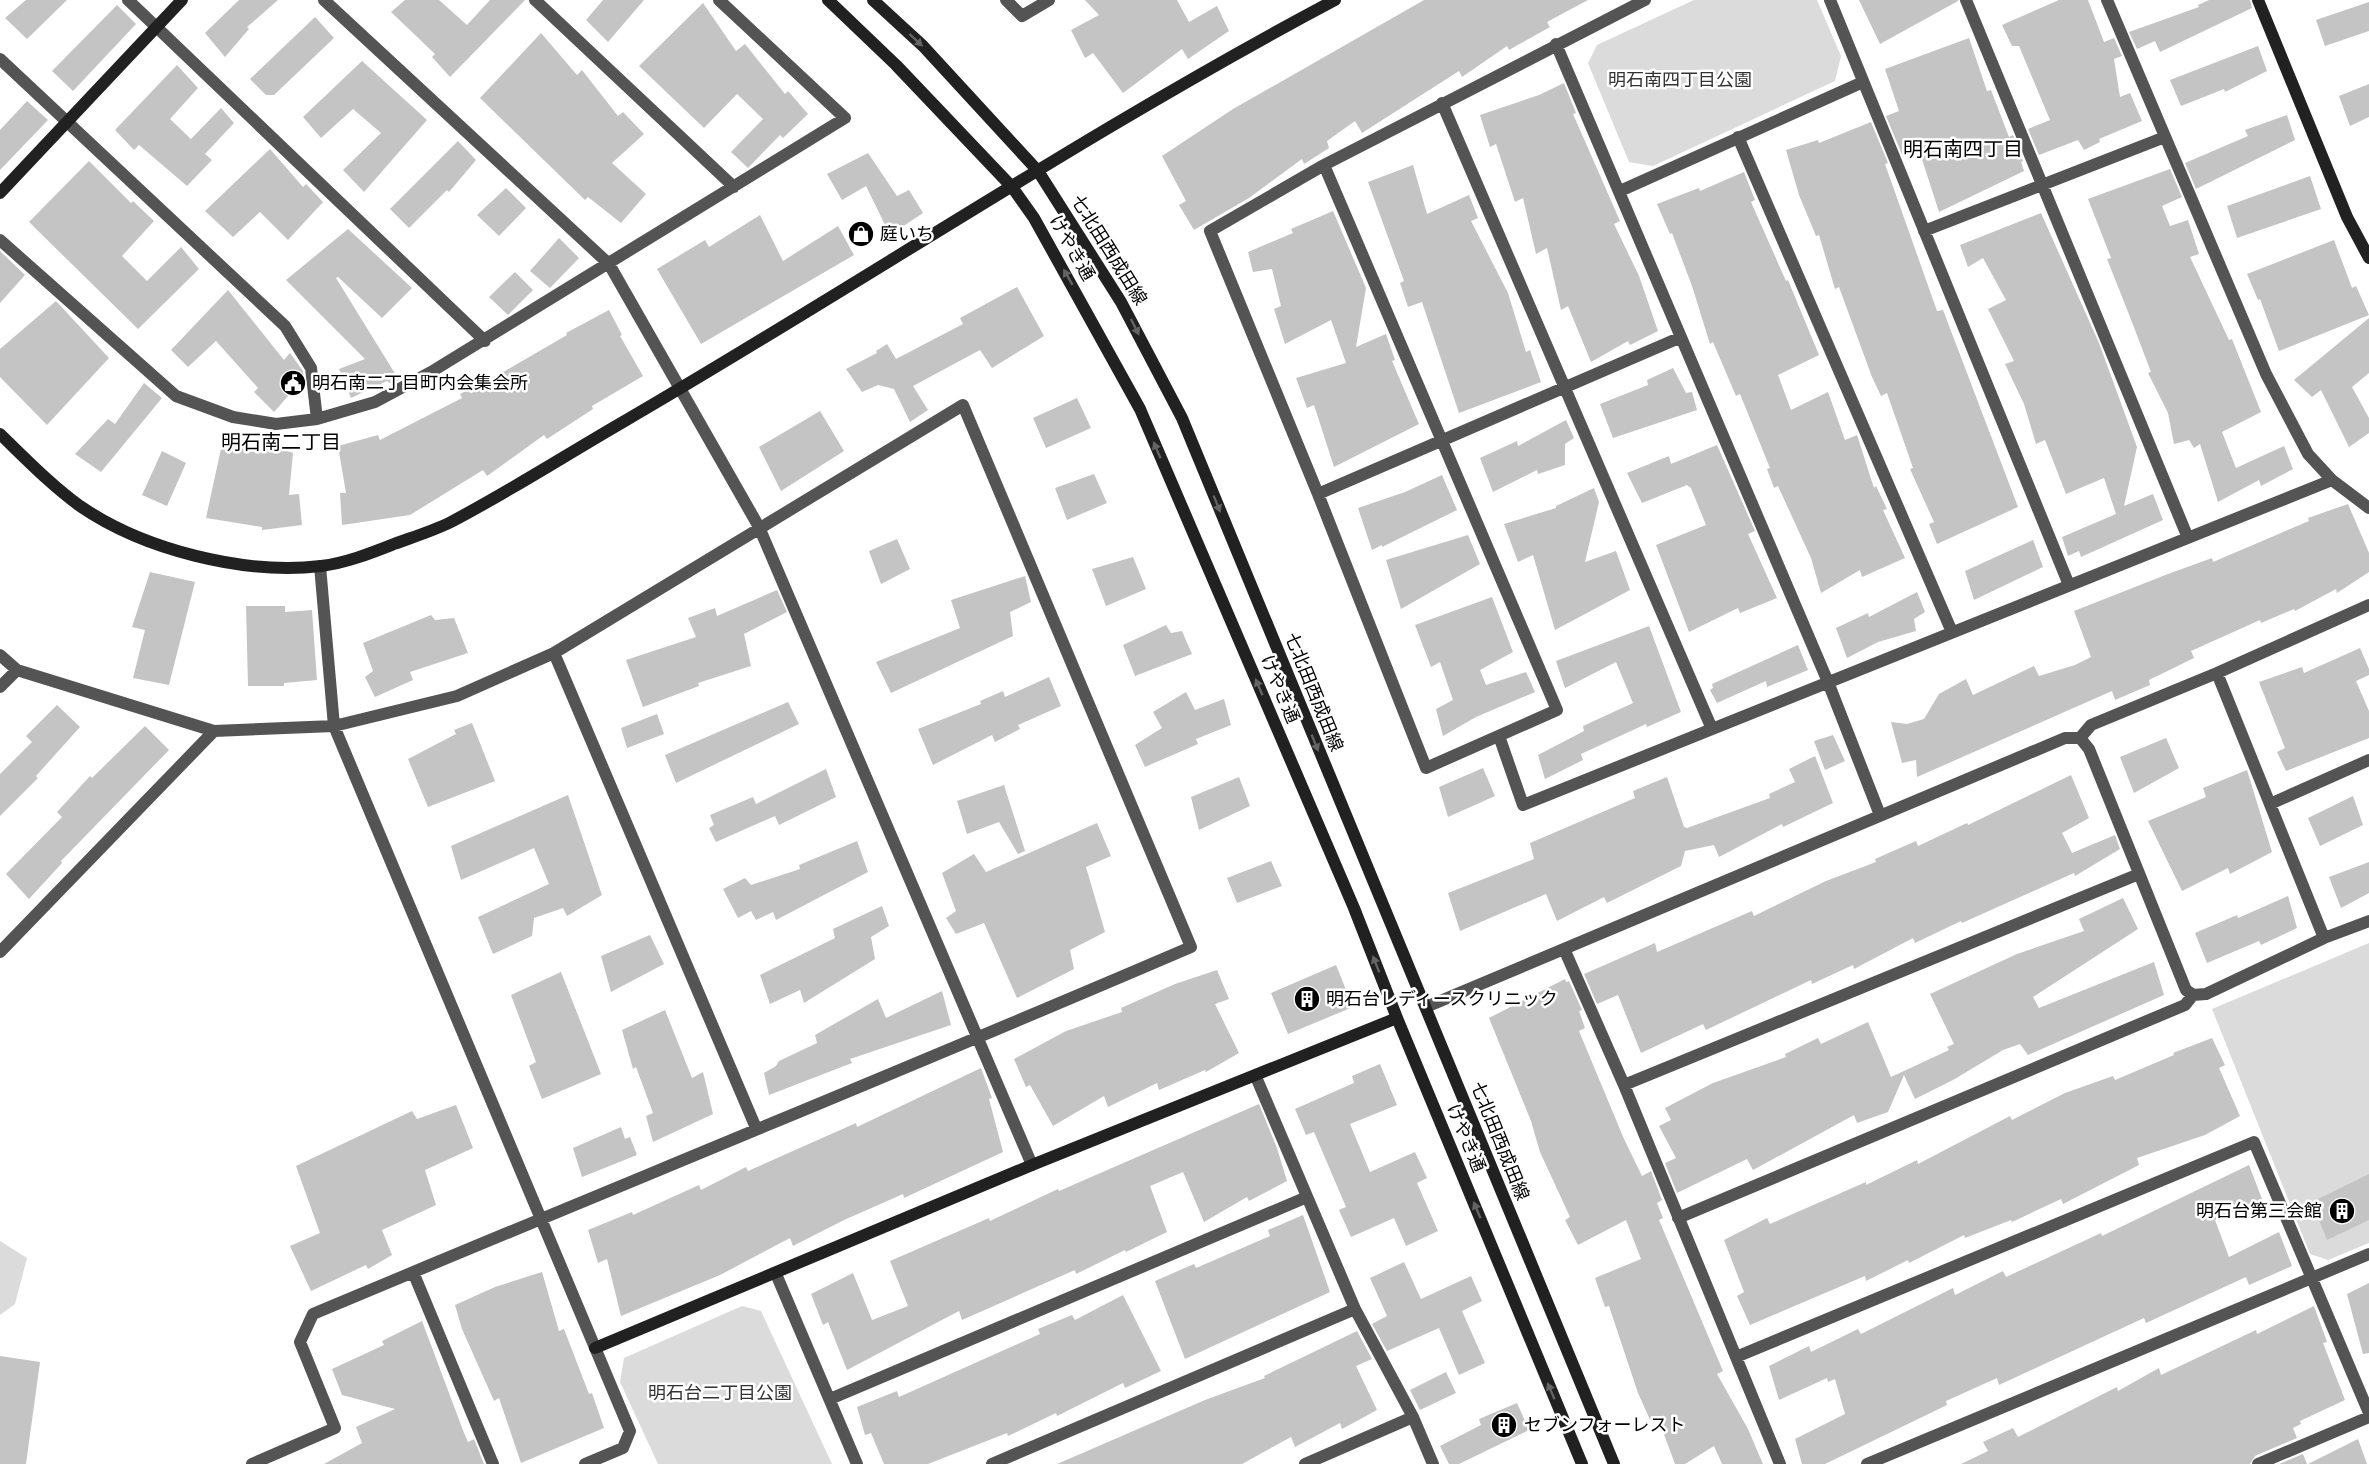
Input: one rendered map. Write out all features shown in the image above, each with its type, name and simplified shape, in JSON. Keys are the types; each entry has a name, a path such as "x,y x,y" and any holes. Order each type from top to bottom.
{"street":[{"path":"128,0 485,341"},
{"path":"0,193 182,0"},
{"path":"324,0 609,264 759,527 1032,1165"},
{"path":"535,0 734,187"},
{"path":"0,240 176,396 233,417 276,424 317,419 375,402 485,341 845,118 719,0"},
{"name":"けやき通","path":"828,0 896,65 1012,187 1051,247 1140,410 1354,908 1397,1018 1582,1464"},
{"name":"七北田西成田線","path":"873,0 923,46 1038,171 1121,302 1182,418 1614,1464"},
{"path":"1006,0 1022,16 1048,0"},
{"path":"0,435 57,489 83,508 148,540 184,553 226,562 266,566 320,566 380,550 448,524 680,389 1038,171 1335,0"},
{"path":"1324,165 1557,710 1426,768 1318,494 1210,231 1324,165 1631,3 1645,0"},
{"path":"1830,0 2069,585"},
{"path":"1966,0 2187,538"},
{"path":"2107,0 2266,374 2308,454 2332,480 2369,508"},
{"path":"2258,0 2347,217 2369,258"},
{"path":"1556,44 1620,191 1679,338 1828,682 1880,815"},
{"path":"0,59 285,326 310,368 317,419"},
{"path":"1620,191 1863,82"},
{"path":"1442,103 1712,729"},
{"path":"1738,137 1952,632"},
{"path":"1924,231 2165,137"},
{"path":"1318,494 1679,338"},
{"path":"0,655 17,670 214,731 334,726 457,696 554,653 963,405 1191,947 978,1039 756,1128 542,1220 313,1314 300,1342 335,1428 252,1464"},
{"path":"1499,736 1523,805 2332,480"},
{"path":"320,566 334,726 630,1431 623,1448 585,1464"},
{"path":"1426,1007 1565,951 2065,738 2080,738 2091,725 2217,673 2369,605"},
{"path":"554,653 756,1128"},
{"path":"0,687 17,670"},
{"path":"2217,673 2324,938"},
{"path":"0,952 214,731"},
{"path":"2080,738 2089,749 2186,990 2193,996"},
{"path":"2270,804 2369,760"},
{"path":"1624,1085 2139,874"},
{"path":"1678,1218 2185,1005 2193,996 2206,994 2324,938 2369,921"},
{"path":"1565,951 1624,1085 1780,1464"},
{"path":"595,1348 1032,1165 1256,1077 1397,1018"},
{"path":"1256,1077 1355,1309 1413,1417 1432,1464"},
{"path":"1736,1357 2254,1142 2369,1413"},
{"path":"830,1399 1307,1197"},
{"path":"1867,1464 2369,1254"},
{"path":"413,1272 493,1464"},
{"path":"776,1274 857,1464"},
{"path":"992,1464 1355,1309"},
{"path":"1305,1464 1413,1417"},
{"path":"2258,1464 2369,1418"}],"green space":[{"name":"明石南四丁目公園","path":"1694,0 1817,0 1841,56 1835,81 1653,166 1629,162 1588,63 1597,45"},
{"path":"2369,943 2369,1243 2328,1260 2310,1254 2212,1009"},
{"path":"0,1241 27,1258 15,1304 0,1315"},
{"name":"明石台二丁目公園","path":"742,1306 761,1311 832,1464 658,1464 620,1382 624,1358"}],"building":[{"path":"26,0 67,0 27,39 5,18"},
{"path":"239,0 278,0 247,27 249,29 225,57 205,33"},
{"path":"405,0 439,0 467,25 490,0 525,0 450,77 432,57 435,54 391,12"},
{"path":"603,0 644,0 608,42 586,20"},
{"path":"1085,0 1177,0 1189,22 1217,6 1229,31 1188,59 1182,49 1123,93 1093,53 1085,58 1071,30 1099,15"},
{"path":"1424,0 1588,0 1547,22 1550,27 1509,50 1507,46 1462,77 1459,71 1362,133 1355,121 1327,141 1329,148 1304,164 1302,159 1249,198 1194,230 1179,205 1186,201 1162,156 1233,109"},
{"path":"1859,0 1958,0 1958,1 1880,44"},
{"path":"2059,0 2088,0 2104,42 2114,38 2122,56 2114,59 2120,97 2130,93 2142,121 2099,139 2100,142 2084,150 2078,140 2039,155 2028,129 2050,120 2019,46 2012,46 2002,25"},
{"path":"2209,0 2250,0 2252,8 2160,52 2155,41 2137,49 2129,32 2199,7 2198,5"},
{"path":"2369,2 2369,31 2325,46 2316,20"},
{"path":"703,3 736,51 745,44 785,94 788,91 808,114 783,138 780,135 748,168 731,152 763,119 737,94 704,128 639,66"},
{"path":"117,5 136,24 73,91 52,71"},
{"path":"315,17 334,38 274,95 266,95 250,79"},
{"path":"541,33 577,75 582,70 618,116 623,112 644,134 612,163 646,194 621,223 588,197 585,200 480,98"},
{"path":"1969,38 1987,91 1991,90 2009,137 2013,135 2023,161 2021,162 2024,171 1939,212 1919,150 1903,157 1886,116 1899,111 1885,69"},
{"path":"2258,46 2267,71 2225,92 2224,89 2181,106 2170,80"},
{"path":"362,61 427,120 364,192 343,170 381,133 353,109 321,138 303,117"},
{"path":"177,65 198,88 170,119 191,139 221,108 234,123 205,154 212,160 187,186 139,145 134,150 115,130"},
{"path":"1564,83 1576,113 1573,114 1620,221 1614,224 1639,276 1658,331 1630,345 1628,341 1591,362 1568,306 1561,310 1547,248 1536,254 1523,198 1515,202 1496,144 1490,147 1480,115 1539,95"},
{"path":"2369,84 2369,117 2350,126 2339,96"},
{"path":"27,101 48,120 0,170 0,130"},
{"path":"2287,115 2295,140 2196,189 2185,163 2248,136 2245,130"},
{"path":"1871,122 1888,163 1885,164 1937,311 1943,310 2018,507 1937,544 1929,524 1934,522 1910,469 1913,468 1887,393 1881,396 1839,287 1835,289 1819,235 1816,236 1799,195 1786,150 1818,140 1819,143"},
{"path":"458,141 476,160 449,192 447,190 409,228 390,209"},
{"path":"270,149 303,187 306,184 323,202 288,240 260,212 233,237 205,211"},
{"path":"868,153 897,196 909,190 923,213 890,235 866,186 842,200 827,174"},
{"path":"89,161 131,203 133,201 154,221 122,256 147,281 181,247 199,269 138,329 29,222"},
{"path":"1413,165 1427,214 1469,195 1478,218 1471,221 1508,293 1526,352 1530,350 1541,382 1459,413 1422,302 1408,307 1400,283 1404,281 1368,182"},
{"path":"2170,169 2182,197 2162,206 2170,226 2188,220 2199,254 2190,257 2229,340 2232,339 2261,412 2222,432 2236,468 2284,446 2293,469 2261,486 2259,480 2218,502 2200,444 2194,448 2189,440 2174,444 2168,413 2148,373 2151,372 2107,259 2111,258 2088,199"},
{"path":"1744,172 1755,200 1751,202 1786,281 1788,280 1819,355 1778,375 1791,410 1828,392 1845,440 1857,435 1874,488 1876,486 1887,509 1883,510 1905,558 1862,577 1860,570 1821,593 1811,558 1778,486 1774,488 1767,469 1770,468 1740,394 1736,396 1713,342 1710,344 1672,233 1670,234 1657,204 1699,188 1700,191"},
{"path":"2310,176 2321,209 2237,238 2227,206"},
{"path":"506,188 526,208 499,236 477,215"},
{"path":"1333,211 1366,288 1356,347 1386,334 1395,360 1392,361 1419,424 1334,467 1314,405 1307,408 1296,378 1346,363 1331,320 1285,344 1274,309 1281,306 1272,269 1253,272 1248,252 1293,233 1291,229"},
{"path":"2041,213 2099,343 2137,447 2124,506 2153,494 2163,520 2081,557 2079,551 2068,556 2062,537 2116,514 2104,478 2066,494 2045,440 2036,444 2024,404 2005,364 2014,361 1988,309 2006,300 1983,258 1968,267 1960,245"},
{"path":"760,215 783,261 838,226 854,255 701,344 657,269 705,240 709,247"},
{"path":"348,229 412,288 382,318 338,277 336,278 399,380 391,384 387,381 351,398 339,369 365,359 286,280"},
{"path":"559,238 579,258 550,288 530,271"},
{"path":"2334,240 2352,288 2356,286 2369,315 2279,351 2260,299 2258,300 2247,274"},
{"path":"0,251 25,275 0,303"},
{"path":"515,272 533,290 508,315 489,297"},
{"path":"1017,287 1044,336 992,368 980,350 913,386 928,410 910,422 894,389 878,385 862,392 846,369 877,353 876,351 887,344 896,359 963,324 960,318"},
{"path":"228,290 284,360 290,353 303,371 304,378 274,412 254,392 258,388 216,341 188,367 171,350"},
{"path":"56,301 109,358 47,425 0,377 0,349"},
{"path":"609,310 622,335 620,336 643,376 592,406 593,409 547,439 544,435 487,476 483,470 410,515 342,525 340,493 346,493 338,446 378,435 380,440 462,398 460,394 505,371 567,335 566,333"},
{"path":"2369,318 2369,373 2352,387 2369,418 2369,433 2349,447 2321,390 2312,397 2294,380"},
{"path":"1673,368 1686,393 1692,392 1697,410 1613,438 1600,404 1648,385 1647,380"},
{"path":"144,383 162,398 101,472 75,454 108,419 115,424"},
{"path":"1077,398 1091,428 1046,448 1033,418"},
{"path":"820,411 844,451 781,491 759,447"},
{"path":"1566,420 1574,438 1565,444 1565,465 1538,474 1537,470 1493,492 1480,458 1517,441 1518,446"},
{"path":"222,444 281,449 293,453 289,495 299,494 302,525 262,530 262,527 206,518"},
{"path":"1717,445 1755,531 1748,534 1777,598 1740,613 1738,608 1689,632 1656,545 1706,525 1691,488 1687,485 1642,503 1627,473 1669,456 1671,464"},
{"path":"162,451 186,463 167,506 142,495"},
{"path":"1094,474 1107,503 1067,520 1055,488"},
{"path":"1442,475 1457,510 1372,550 1358,508 1405,492"},
{"path":"1594,488 1599,502 1585,562 1616,551 1630,590 1555,630 1533,555 1518,562 1504,524 1556,508"},
{"path":"2348,504 2369,553 2369,572 2337,593 2336,589 2295,611 2294,609 2261,623 2260,620 2191,651 2194,658 2149,680 2150,685 2115,700 2112,691 1917,777 1916,760 1902,763 1891,722 1907,724 1924,719 1939,694 1966,679 1973,695 2034,666 2039,676 2075,665 2091,657 2074,611 2212,558 2213,562 2309,521 2308,518"},
{"path":"1468,535 1480,564 1401,609 1386,560"},
{"path":"897,539 910,569 881,584 869,551"},
{"path":"2033,540 2043,567 1974,600 1965,571"},
{"path":"1133,557 1146,589 1106,606 1092,569"},
{"path":"150,572 195,582 169,685 133,678 145,630 132,627"},
{"path":"1025,576 1031,602 1010,612 1013,636 891,693 876,662 960,628 951,600"},
{"path":"777,590 787,612 744,634 751,666 698,683 699,686 643,707 626,660 696,637 688,618 715,608 717,616"},
{"path":"1917,592 1925,612 1914,619 1916,631 1878,642 1847,658 1836,628 1868,613 1869,617"},
{"path":"1492,597 1513,652 1480,670 1486,685 1526,672 1535,692 1476,717 1443,736 1436,709 1453,700 1440,662 1431,667 1415,625"},
{"path":"246,606 285,606 285,612 312,610 317,680 284,683 284,686 248,686"},
{"path":"431,615 435,620 454,618 468,653 410,672 413,680 375,697 365,677 373,671 363,643"},
{"path":"1166,625 1171,633 1182,631 1192,654 1135,676 1123,645"},
{"path":"1649,626 1681,712 1647,727 1646,724 1581,754 1583,760 1545,779 1538,755 1584,731 1583,726 1633,703 1616,662 1565,688 1556,661"},
{"path":"1798,645 1808,670 1767,687 1766,681 1717,703 1710,690 1713,688 1712,684"},
{"path":"2360,648 2369,669 2369,675 2356,681 2369,711 2369,738 2286,771 2277,752 2285,748 2259,682 2302,667 2304,673"},
{"path":"1049,677 1061,706 1018,725 1020,729 995,742 992,735 933,765 918,729 981,704 980,701 1003,691 1005,697"},
{"path":"1186,692 1195,710 1224,699 1231,725 1196,739 1198,744 1145,767 1135,745 1162,728 1153,712"},
{"path":"788,702 799,724 676,783 665,755"},
{"path":"57,705 80,727 36,776 38,778 0,816 0,774 32,742 26,736"},
{"path":"657,714 664,734 627,748 621,728"},
{"path":"472,723 495,781 428,807 408,759 456,734 454,730"},
{"path":"145,726 169,750 61,861 62,863 29,899 6,874 62,817 57,812 90,776 92,778"},
{"path":"1833,735 1845,761 1825,770 1814,741"},
{"path":"2166,738 2179,768 2134,793 2120,757"},
{"path":"1815,756 1833,803 1783,827 1782,824 1719,857 1714,845 1685,851 1681,866 1607,903 1604,897 1557,921 1546,894 1460,931 1448,893 1534,859 1530,843 1635,798 1633,791 1667,777 1684,827 1687,828 1770,798 1769,794 1795,782 1789,769"},
{"path":"1483,768 1495,796 1448,817 1439,787"},
{"path":"826,769 836,797 779,825 775,816 716,842 709,828 714,825 710,815 753,797 756,804"},
{"path":"2247,770 2272,852 2230,874 2228,868 2182,891 2148,821 2206,797 2203,788"},
{"path":"2071,775 2089,818 2062,833 2072,853 2115,835 2120,849 2075,876 2074,873 1915,943 1913,938 1854,969 1853,965 1812,984 1811,980 1706,1030 1703,1024 1641,1053 1618,995 1597,1004 1584,974 1655,943 1657,952 1752,911 1754,916 1826,881 1876,862 1875,859 1916,841 1918,846 1967,823 1968,825"},
{"path":"1239,777 1250,806 1199,830 1191,797"},
{"path":"1004,785 1025,851 1018,854 999,822 967,834 957,801"},
{"path":"568,795 602,895 567,916 563,908 534,918 532,936 493,954 478,917 549,884 534,848 461,880 451,846"},
{"path":"2353,796 2363,825 2320,846 2308,818"},
{"path":"1097,823 1111,856 1086,867 1105,932 1070,950 1074,969 1017,998 984,923 956,934 946,918 956,911 942,873 974,854 986,872"},
{"path":"857,841 868,872 776,920 773,912 756,920 751,911 738,918 723,889 745,878 751,885 800,869 799,865"},
{"path":"1271,861 1282,886 1237,903 1227,878"},
{"path":"2369,862 2369,893 2341,908 2329,877"},
{"path":"2288,896 2297,928 2261,945 2259,941 2207,963 2195,933 2237,915 2238,918"},
{"path":"2123,898 2138,929 2033,997 2039,1008 2154,962 2164,995 2028,1055 2020,1044 2003,1050 1953,1080 1915,1099 1904,1075 1888,1112 1857,1123 1854,1115 1753,1170 1747,1159 1677,1193 1665,1163 1676,1158 1659,1126 1671,1120 1665,1108 1713,1083 1786,1057 1785,1054 1818,1038 1821,1044 1868,1022 1891,1077 1949,1050 1947,1047 1954,1044 1930,994 2017,954 2084,931 2079,919"},
{"path":"882,906 889,926 871,937 875,959 804,1003 800,990 770,1004 760,975 835,938 833,929"},
{"path":"650,935 664,964 611,992 601,956"},
{"name":"明石台レディースクリニック","path":"1336,965 1353,1007 1288,1034 1271,993"},
{"path":"1217,970 1229,999 1215,1004 1239,1053 1206,1072 1205,1070 1159,1090 1157,1083 1108,1107 1104,1096 1053,1126 1030,1085 1026,1087 1014,1059 1066,1031 1122,1012 1121,1008 1175,984"},
{"path":"561,972 601,1074 542,1099 529,1066 536,1062 511,995"},
{"path":"1565,979 1566,982 1569,981 1582,1010 1579,1011 1585,1028 1579,1031 1624,1139 1642,1176 1651,1171 1662,1200 1657,1203 1663,1218 1659,1220 1723,1371 1717,1374 1748,1429 1763,1464 1722,1464 1714,1446 1685,1464 1675,1464 1658,1418 1651,1422 1638,1393 1609,1306 1605,1307 1595,1278 1641,1259 1626,1220 1578,1245 1565,1220 1570,1217 1540,1152 1531,1121 1489,1018"},
{"path":"942,991 951,1025 850,1059 852,1063 769,1095 764,1073 776,1066 779,1061 817,1043 815,1035 878,999 886,1018"},
{"path":"665,1010 692,1078 703,1072 713,1114 653,1142 646,1116 653,1113 636,1067 633,1069 622,1030"},
{"path":"2212,1038 2225,1065 2219,1068 2240,1116 2205,1135 2137,1158 2139,1165 2063,1204 2061,1199 2012,1222 2011,1220 1965,1238 1964,1235 1909,1263 1908,1260 1866,1281 1865,1276 1750,1325 1737,1296 1744,1292 1724,1240 1767,1218 1770,1224 1866,1182 1866,1185 1917,1160 1918,1164 2010,1116 2012,1120 2065,1093 2113,1076 2115,1080"},
{"path":"1380,1064 1397,1105 1350,1124 1370,1172 1415,1152 1427,1178 1417,1183 1438,1231 1406,1246 1394,1218 1351,1237 1339,1210 1346,1207 1314,1132 1306,1135 1295,1109 1354,1083 1352,1076"},
{"path":"981,1068 992,1098 989,1099 1003,1152 904,1198 903,1194 844,1220 793,1246 790,1238 720,1275 621,1316 607,1259 598,1263 588,1230 632,1212 633,1215 699,1185 701,1190 746,1167 748,1171 856,1123 857,1127"},
{"path":"1259,1104 1277,1148 1287,1181 1249,1201 1247,1197 1204,1222 1183,1172 1150,1186 1167,1232 1076,1274 1075,1270 962,1320 959,1311 847,1370 828,1322 823,1325 811,1294 853,1273 872,1320 908,1306 890,1261 989,1218 990,1221 1058,1189 1059,1191"},
{"path":"456,1105 473,1148 425,1170 436,1205 382,1230 392,1255 368,1269 366,1265 311,1291 290,1246 320,1233 296,1166 412,1111 417,1119"},
{"path":"621,1127 625,1139 630,1137 637,1155 582,1177 573,1148"},
{"path":"2249,1165 2262,1199 2215,1220 2229,1257 2279,1232 2292,1266 2249,1285 2246,1277 2146,1323 2144,1318 1999,1385 1997,1378 1946,1401 1947,1405 1825,1464 1802,1464 1795,1439 1845,1414 1835,1379 1828,1382 1827,1378 1779,1400 1769,1366 1809,1346 1811,1352 1858,1329 1861,1334 1953,1288 1955,1295 2003,1271 2006,1277 2101,1233 2102,1236"},
{"name":"明石台第三会館","path":"2369,1174 2369,1220 2327,1240 2312,1202"},
{"path":"1303,1215 1330,1292 1185,1359 1155,1281 1194,1264 1196,1268 1270,1236 1268,1230"},
{"path":"1404,1262 1421,1299 1471,1276 1482,1301 1462,1311 1485,1363 1459,1375 1439,1328 1387,1351 1372,1324 1387,1316 1370,1278"},
{"path":"542,1272 559,1331 564,1329 589,1394 592,1393 604,1428 521,1463 499,1398 494,1401 462,1329 455,1305 495,1287"},
{"path":"2369,1283 2369,1353 2363,1354 2347,1294"},
{"path":"1123,1295 1161,1371 1125,1388 1123,1383 1057,1416 1056,1413 1008,1436 1007,1433 928,1464 884,1464 871,1433 865,1435 857,1407 897,1391 899,1397 1040,1334 1038,1329 1072,1315 1075,1320"},
{"path":"2314,1306 2327,1342 2323,1343 2345,1400 2300,1421 2301,1424 2293,1428 2297,1438 2255,1456 2250,1464 1961,1464 1988,1451 1983,1442 2013,1428 2018,1437 2117,1387 2118,1391 2159,1368 2161,1375 2256,1330 2257,1334"},
{"path":"422,1321 464,1433 468,1442 474,1439 484,1464 324,1464 362,1443 356,1427 395,1409 342,1395 332,1369 384,1345 382,1341"},
{"path":"1357,1331 1372,1359 1356,1366 1377,1410 1342,1429 1340,1423 1295,1447 1291,1437 1242,1464 1057,1464 1205,1400 1265,1378 1264,1376"},
{"path":"0,1356 40,1362 26,1464 0,1464"},
{"path":"1446,1372 1456,1393 1420,1410 1410,1390"},
{"path":"1517,1403 1529,1430 1459,1464 1449,1464 1440,1446 1481,1425 1479,1419"},
{"path":"2358,1439 2367,1464 2308,1464"},
{"path":"2303,1454 2307,1464 2279,1464"}],"place":[{"name":"庭いち","path":"861,234"},
{"name":"明石南二丁目町内会集会所","path":"293,383"},
{"name":"明石台レディースクリニック","path":"1307,999"},
{"name":"明石台第三会館","path":"2342,1211"},
{"name":"セブンフォーレスト","path":"1504,1425"}],"district":[{"name":"明石南四丁目","path":"1963,149"},
{"name":"明石南二丁目","path":"281,442"}]}
